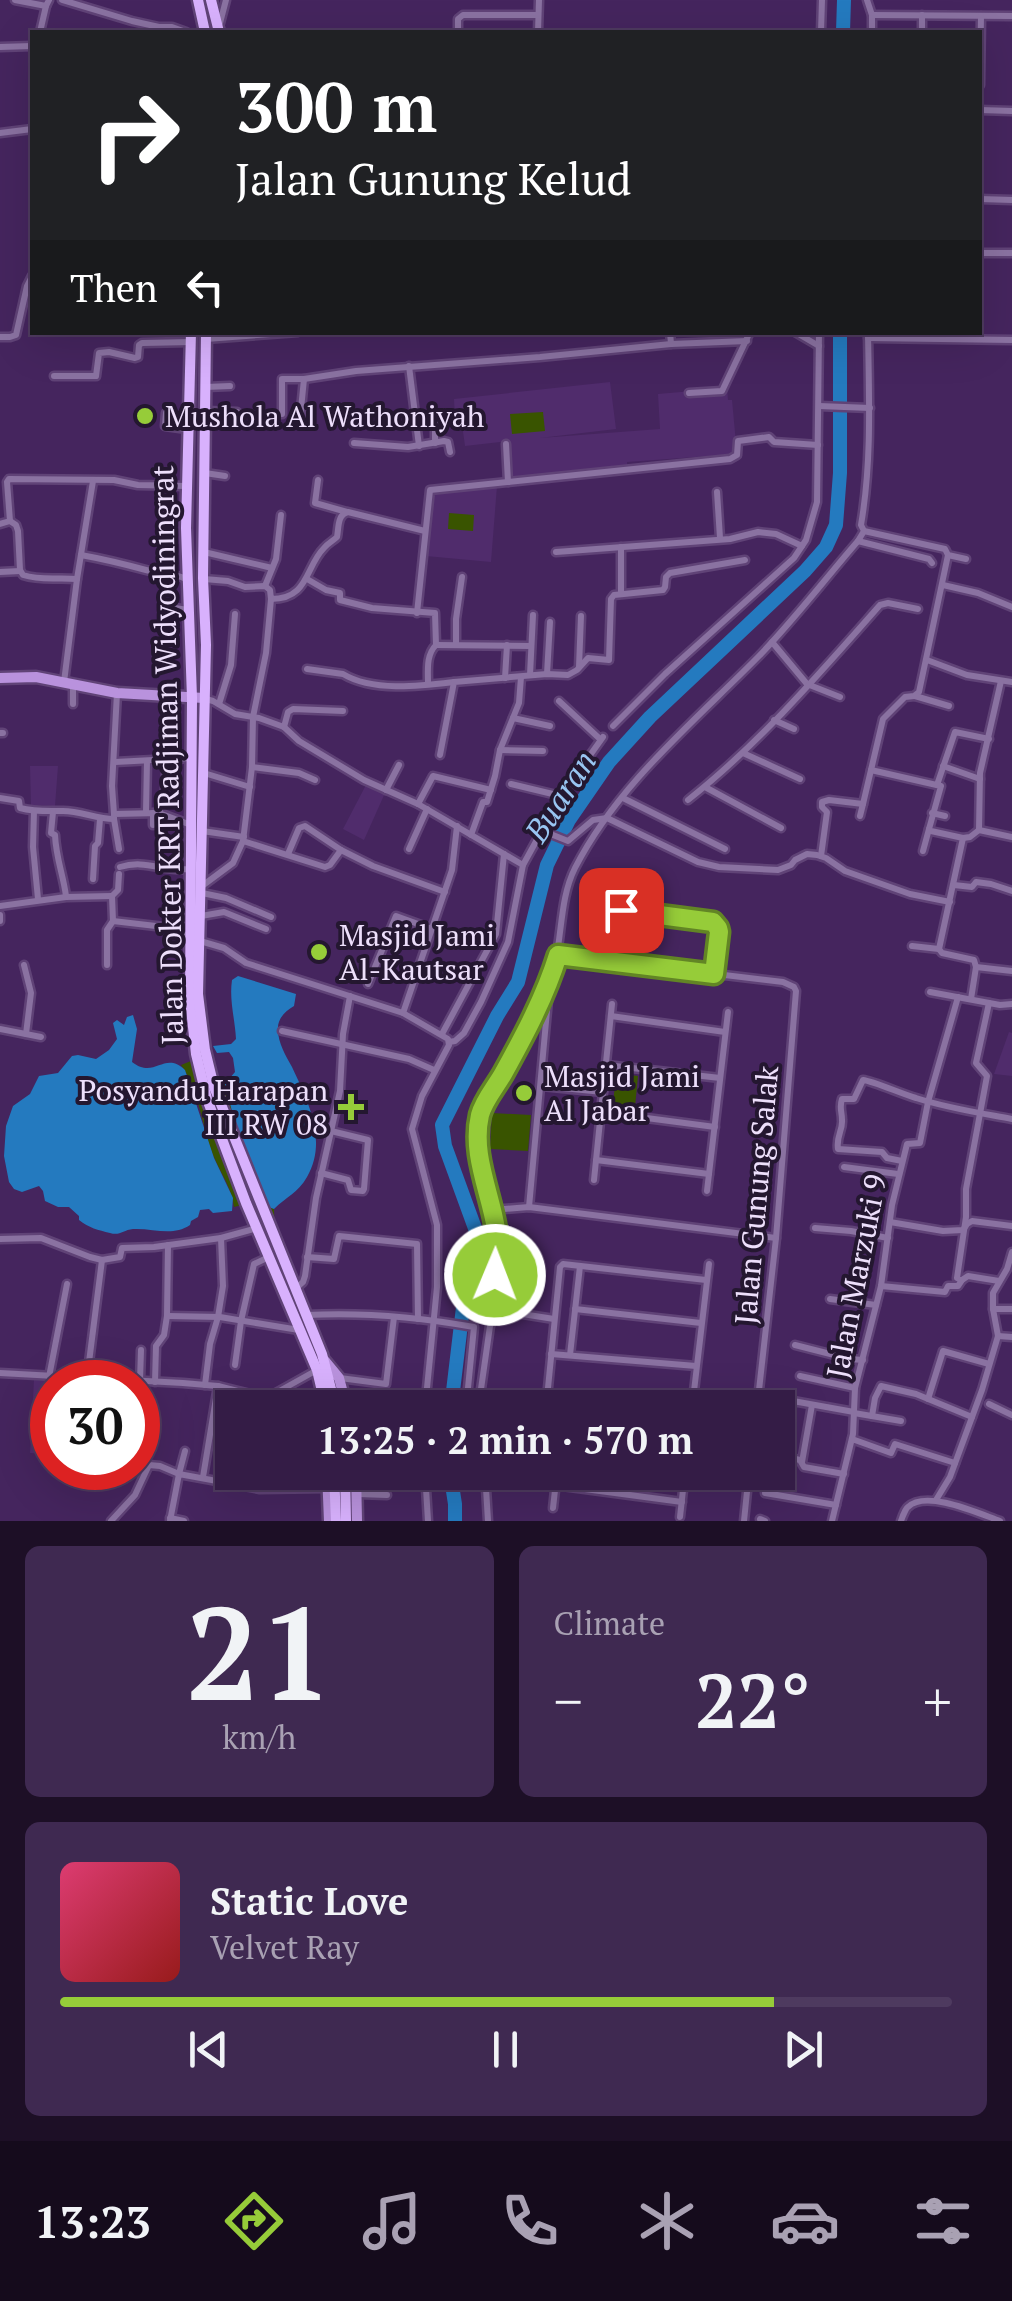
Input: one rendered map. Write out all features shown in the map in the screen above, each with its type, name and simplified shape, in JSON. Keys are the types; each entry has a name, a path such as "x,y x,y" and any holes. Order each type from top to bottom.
{"main road":[{"path":"198,0 205,30"},
{"path":"210,0 218,30"},
{"name":"Jalan Dokter KRT Radjiman Widyodiningrat","path":"206,336 202,578 206,644 192,758 202,890 190,1000 196,1054 208,1099 300,1330 321,1365 323,1390"},
{"name":"Jalan Dokter KRT Radjiman Widyodiningrat","path":"191,337 187,580 204,773 190,868 205,1050 214,1087 305,1314 330,1390"},
{"path":"332,1521 334,1490"},
{"path":"339,1490 346,1521"}],"street":[{"path":"15,0 48,3 41,30"},
{"path":"62,0 165,30"},
{"path":"219,30 226,0"},
{"path":"538,30 539,0"},
{"path":"821,30 822,0"},
{"path":"867,0 872,30"},
{"path":"458,30 458,19 464,15 538,14"},
{"path":"872,15 1012,16"},
{"path":"922,15 922,30"},
{"path":"981,16 981,30"},
{"path":"0,47 30,46"},
{"path":"982,110 1012,110"},
{"path":"0,133 30,129"},
{"path":"982,199 1012,200"},
{"path":"982,253 1012,253"},
{"path":"0,337 16,335 30,280"},
{"path":"206,336 237,335"},
{"path":"670,335 671,344"},
{"path":"800,335 819,346"},
{"path":"613,726 794,558 802,546 816,513 820,335"},
{"path":"914,696 919,692 927,660 948,555 946,549 864,530 861,525 868,486 868,335 1012,340"},
{"path":"54,376 96,376 99,353 135,358 142,342 191,337"},
{"path":"282,414 281,380 749,337"},
{"path":"689,393 722,392 749,337"},
{"path":"409,366 419,446"},
{"path":"300,419 304,379"},
{"path":"205,387 230,386"},
{"path":"821,406 869,408"},
{"path":"204,411 237,412"},
{"path":"166,413 165,426 187,428"},
{"path":"435,418 435,443"},
{"path":"416,613 430,490 730,459 737,455 740,441 771,437 774,442 818,445"},
{"path":"354,443 419,446 446,441 450,452"},
{"path":"506,444 508,482"},
{"path":"204,473 226,476"},
{"path":"10,521 8,480 186,486"},
{"path":"73,704 68,683 77,579 93,480"},
{"path":"318,480 315,503 425,531"},
{"path":"717,492 720,538"},
{"path":"271,599 286,596 307,579 325,546 337,537 340,516 348,512"},
{"path":"265,586 277,554 281,516"},
{"path":"0,524 10,521"},
{"path":"10,521 18,531 20,571 24,576 77,579"},
{"path":"481,1390 496,1310 492,1302 498,1248 478,1148 480,1116 550,981 558,955 568,885 607,818 658,756 772,642 864,530"},
{"path":"556,552 730,539 751,532 788,538 802,546"},
{"path":"858,540 932,563"},
{"path":"621,593 622,547"},
{"path":"203,552 272,568"},
{"path":"81,555 171,573 187,580"},
{"path":"948,555 966,559"},
{"path":"307,668 371,684 407,686 573,673 585,660 609,660 614,596 663,590 670,573 745,560"},
{"path":"0,572 20,571"},
{"path":"456,644 462,577"},
{"path":"202,578 245,587 265,586 271,599 266,653 253,717 244,839 234,863 202,890"},
{"path":"307,579 326,590 340,592 340,600 372,608 436,614 436,646"},
{"path":"943,585 1012,606"},
{"path":"688,800 743,753 880,605 918,610"},
{"path":"168,608 189,610"},
{"path":"218,704 231,666 235,614"},
{"path":"471,835 483,802 487,802 526,676 533,615"},
{"path":"579,667 581,616"},
{"path":"547,674 550,622"},
{"path":"772,642 807,684 840,697"},
{"path":"428,684 428,660 436,646 531,646"},
{"path":"505,678 507,646"},
{"path":"927,660 966,675 1012,682"},
{"path":"0,678 36,676 117,693 198,698 218,704 235,714 284,728 364,780 418,804 524,865"},
{"path":"979,830 980,778 1001,681"},
{"path":"440,755 454,682"},
{"path":"117,693 112,786 119,849"},
{"path":"860,816 883,720 904,696 949,706"},
{"path":"113,921 173,928 224,948 246,963 403,1012 455,1041 464,1033 508,942 524,865 546,833 561,796 602,738 558,701"},
{"path":"284,728 288,712 293,710 343,711"},
{"path":"512,718 550,726"},
{"path":"774,720 794,729"},
{"path":"936,785 955,732 989,739"},
{"path":"500,750 543,751"},
{"path":"743,753 800,780"},
{"path":"115,762 192,758"},
{"path":"153,813 164,797 167,759"},
{"path":"147,761 153,825"},
{"path":"386,790 400,766"},
{"path":"942,766 980,778"},
{"path":"252,767 299,773 316,780"},
{"path":"871,770 941,788 923,851"},
{"path":"204,773 250,787"},
{"path":"418,804 433,776 491,790"},
{"path":"511,784 561,796"},
{"path":"705,787 782,828"},
{"path":"0,798 19,801 20,808 34,812 82,813 100,819 153,813 324,867 340,850"},
{"path":"623,798 725,849"},
{"path":"822,856 827,812 822,808 823,801 863,804"},
{"path":"409,849 427,810"},
{"path":"34,812 38,899"},
{"path":"52,812 50,833 55,835 66,897"},
{"path":"932,813 945,816"},
{"path":"546,833 570,840 593,820 607,818 698,862 778,870 807,854 822,856 845,871 910,894 950,902"},
{"path":"93,879 100,819"},
{"path":"288,854 302,826 374,866 445,892"},
{"path":"403,1012 452,870 457,826"},
{"path":"929,829 964,838 979,830 1012,837"},
{"path":"940,949 964,838"},
{"path":"427,1390 437,1321 439,1252 437,1225 412,1129 446,1038 496,934 504,854"},
{"path":"0,906 38,899 112,896 118,890 119,870 137,863 175,870 190,868"},
{"path":"558,955 714,974 718,928 713,922 621,910 618,900 628,880"},
{"path":"954,885 972,887 982,882 1012,891"},
{"path":"202,890 271,917"},
{"path":"107,965 112,896"},
{"path":"201,916 224,912 266,928"},
{"path":"368,984 396,916 432,929"},
{"path":"912,946 974,959 971,998"},
{"path":"24,965 32,993 26,1034"},
{"path":"976,967 1012,971"},
{"name":"Jalan Gunung Salak","path":"714,974 783,982 794,986 796,992 759,1390"},
{"path":"530,1206 550,981"},
{"path":"930,992 1012,1004"},
{"path":"294,1289 303,1282 340,1091 350,996"},
{"name":"Jalan Marzuki 9","path":"832,1521 852,1439 856,1388 881,1286 898,1174 907,1144 920,1143 958,996"},
{"path":"962,1280 956,1278 966,1189 987,1075 976,1063 988,1003"},
{"path":"594,1180 612,1004"},
{"path":"708,1191 728,1012"},
{"path":"611,1016 726,1032"},
{"path":"0,1030 41,1037"},
{"path":"282,1031 408,1059 434,1070"},
{"path":"606,1065 720,1078"},
{"path":"902,1161 887,1158 882,1152 839,1149 842,1099 854,1099 865,1079 928,1102 1012,1119"},
{"path":"542,1082 603,1089"},
{"path":"601,1112 714,1127"},
{"path":"321,1174 348,1180 350,1189 363,1191 368,1140 331,1131"},
{"path":"596,1160 709,1174"},
{"path":"844,1167 898,1174"},
{"path":"493,1210 530,1206 776,1238"},
{"path":"964,1230 972,1221 1012,1226"},
{"path":"890,1222 942,1231 964,1230"},
{"path":"0,1239 41,1238 102,1260 120,1257 122,1248 221,1238 257,1228"},
{"path":"814,1228 888,1238"},
{"path":"307,1257 334,1259 339,1236 418,1244 418,1319"},
{"path":"205,1385 223,1286 221,1238"},
{"path":"156,1360 156,1346 164,1335 168,1316 168,1245"},
{"path":"936,1500 950,1477 979,1400 998,1336 994,1293 1012,1252"},
{"path":"234,1365 254,1264 270,1257"},
{"path":"89,1360 102,1260"},
{"path":"547,1390 560,1267 568,1264 706,1280"},
{"path":"694,1390 710,1264"},
{"path":"570,1355 580,1266"},
{"path":"881,1286 945,1292 948,1286 958,1286 968,1276 1000,1281"},
{"path":"52,1360 67,1284"},
{"path":"830,1298 876,1305"},
{"path":"993,1309 1012,1308"},
{"path":"575,1309 701,1323"},
{"path":"496,1310 554,1319"},
{"path":"305,1314 394,1317 471,1326 475,1329 468,1390"},
{"path":"168,1316 218,1317 300,1330"},
{"path":"339,1378 386,1384 394,1317"},
{"path":"998,1336 1012,1337"},
{"path":"795,1346 863,1360"},
{"path":"141,1350 141,1360"},
{"path":"928,1399 943,1352 989,1364"},
{"path":"551,1354 696,1366"},
{"path":"160,1382 218,1386 247,1396 268,1396 321,1365"},
{"name":"Jalan Dokter KRT Radjiman Widyodiningrat","path":"321,1365 339,1378 342,1390"},
{"path":"0,1373 30,1375"},
{"path":"800,1376 856,1388"},
{"path":"203,1477 218,1386"},
{"path":"872,1416 874,1398 881,1386 916,1394 972,1417"},
{"path":"844,1474 782,1455 791,1422 784,1420 794,1401 901,1422"},
{"path":"989,1404 1012,1416"},
{"path":"804,1464 812,1405"},
{"path":"852,1439 891,1453 895,1444 955,1463"},
{"path":"184,1521 170,1519 185,1451"},
{"path":"112,1521 135,1495 150,1465 215,1480"},
{"path":"328,1490 332,1521"},
{"path":"357,1521 358,1490"},
{"path":"426,1490 428,1521"},
{"path":"486,1490 488,1521"},
{"path":"553,1508 555,1490"},
{"path":"592,1490 682,1502"},
{"path":"680,1518 683,1490"},
{"path":"744,1521 748,1490"},
{"path":"765,1492 836,1506"},
{"path":"358,1494 387,1495"},
{"path":"901,1521 911,1504 936,1500 980,1518 1000,1521"}],"shaded area":[{"path":"610,382 616,429 540,438 660,429 658,394 727,388 728,400 732,400 737,454 627,462 627,468 512,477 509,441 465,446 461,417 455,417 454,399"},
{"path":"497,486 491,562 426,556 435,491"},
{"path":"30,766 58,766 55,806 31,805"},
{"path":"367,783 385,793 364,840 343,829"},
{"path":"1009,1032 1012,1076 994,1074"}],"green space":[{"path":"543,412 545,431 512,434 510,414"},
{"path":"449,513 474,515 473,531 448,529"},
{"path":"198,994 214,1086 224,1080 235,1123 266,1206 274,1209 275,1241 322,1354 313,1359 246,1204 234,1207 181,1065 196,1059"},
{"path":"616,1073 638,1076 635,1107 613,1105"},
{"path":"492,1113 531,1115 528,1151 490,1149"}],"water":[{"path":"238,976 296,994 294,1006 280,1019 278,1035 309,1107 316,1149 303,1182 274,1209 266,1206 235,1123 224,1080 235,1072 233,1058 229,1052 217,1053 213,1046 231,1044 236,1039 231,987"},
{"path":"133,1015 137,1029 132,1062 147,1068 171,1063 185,1070 214,1158 233,1198 232,1211 200,1210 190,1225 176,1231 102,1231 83,1223 69,1207 45,1201 39,1186 22,1192 9,1182 4,1156 6,1126 13,1106 30,1094 39,1076 58,1073 72,1056 96,1059 109,1050 117,1039 113,1023 117,1020 124,1025 127,1017"}],"waterway":[{"name":"Buaran","path":"843,30 844,0"},
{"name":"Buaran","path":"453,1390 469,1257 476,1231 445,1146 442,1125 518,982 547,865 569,820 609,762 650,717 826,547 836,525 840,473 840,335"},
{"name":"Buaran","path":"453,1490 455,1521"}],"place":[{"name":"Mushola Al Wathoniyah","path":"145,416"},
{"name":"Masjid Jami Al-Kautsar","path":"319,952"},
{"name":"Masjid Jami Al Jabar","path":"524,1093"},
{"name":"Posyandu Harapan III RW 08","path":"351,1107"}],"route":[{"path":"495,1275 497,1234 478,1148 480,1116 536,1012 558,955 714,974 719,932 713,922 621,910"}]}
